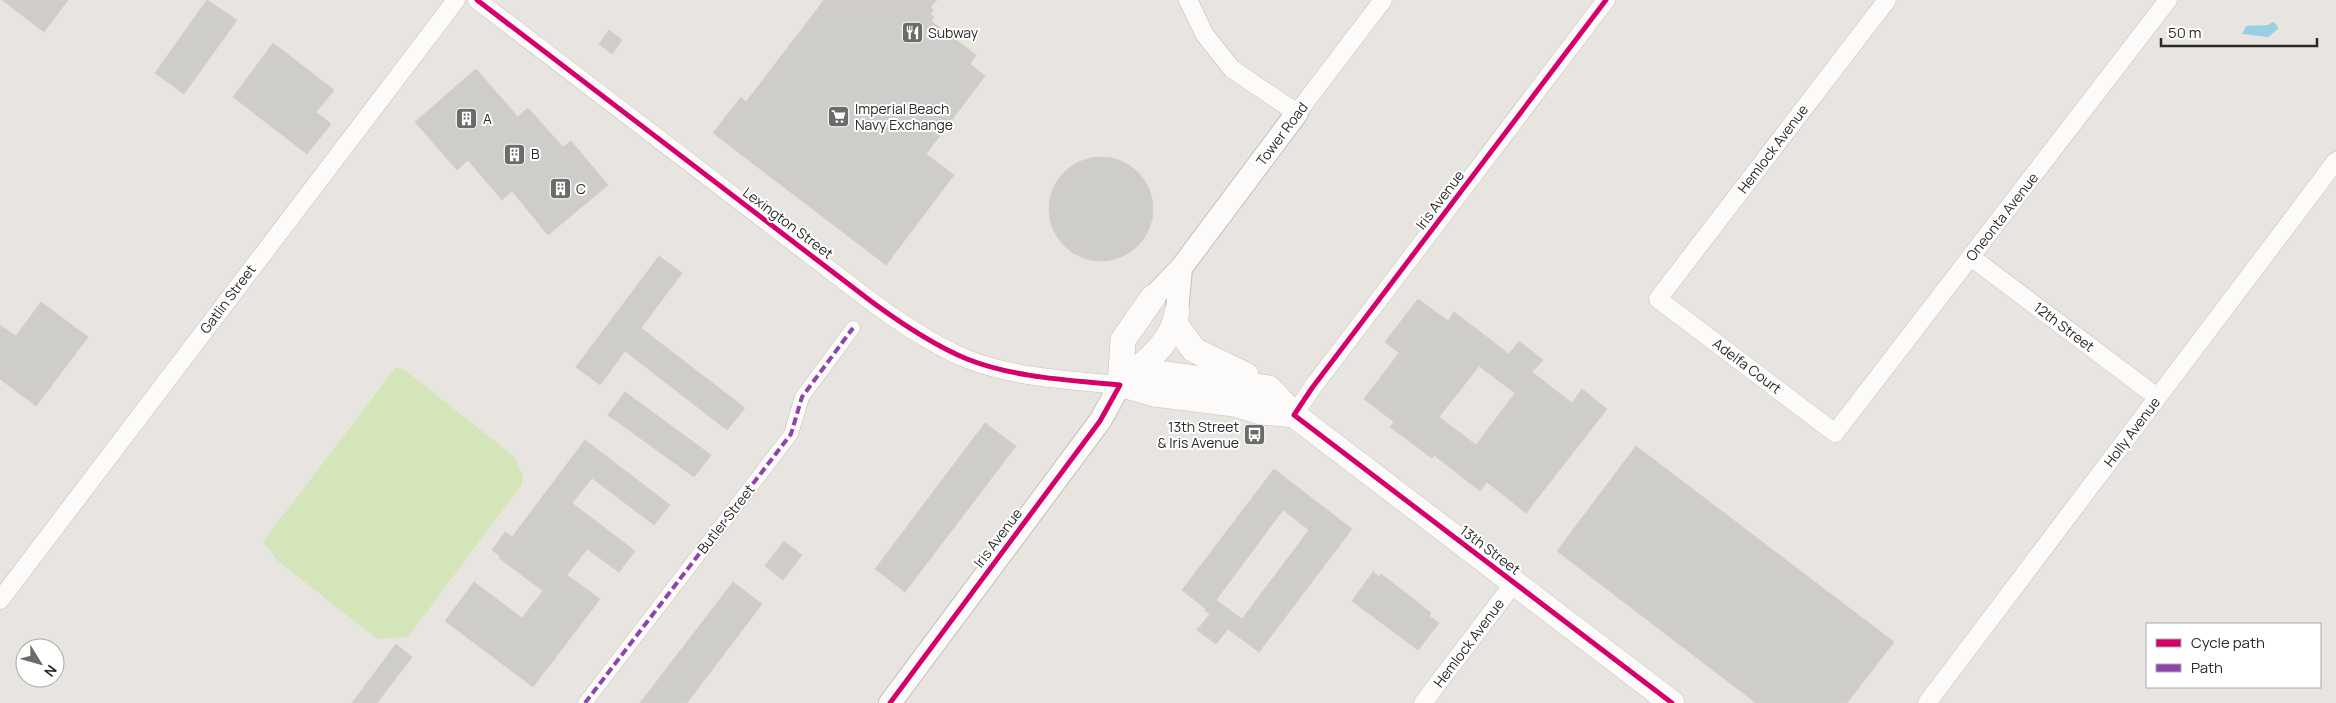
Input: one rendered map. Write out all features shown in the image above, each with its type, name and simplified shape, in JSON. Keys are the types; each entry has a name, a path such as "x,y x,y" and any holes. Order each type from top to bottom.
{"main road":[{"name":"Tower Road","path":"1120,385 1123,340 1153,297"},
{"path":"1120,385 1164,344 1176,318"},
{"name":"13th Street","path":"1176,318 1194,350 1217,362 1230,366 1269,388 1294,416 1672,703"},
{"path":"1120,385 1165,374 1269,388"},
{"path":"1120,385 1154,394 1234,404 1261,412 1294,416"}],"street":[{"name":"Gatlin Street","path":"0,600 456,0"},
{"name":"Lexington Street","path":"477,0 878,307 928,340 968,359 1006,370 1120,385"},
{"path":"1188,0 1204,35 1232,69 1297,113"},
{"name":"Tower Road","path":"1153,297 1181,268 1382,0"},
{"name":"Iris Avenue","path":"1294,416 1312,388 1606,0"},
{"name":"Hemlock Avenue","path":"1658,299 1887,0"},
{"name":"Oneonta Avenue","path":"1836,433 2168,0"},
{"name":"Holly Avenue","path":"1927,703 2336,160"},
{"name":"12th Street","path":"1971,257 2157,398"},
{"path":"1176,318 1181,268"},
{"name":"Adelfa Court","path":"1658,299 1836,433"},
{"name":"Butler Street","path":"585,703 792,434 802,397 853,328"},
{"name":"Iris Avenue","path":"890,703 1100,421 1120,385"},
{"name":"Hemlock Avenue","path":"1423,703 1514,583"}],"green space":[{"path":"395,368 403,369 515,457 523,476 521,486 408,637 377,639 278,561 263,542"}],"water":[{"path":"2273,22 2277,25 2278,29 2268,37 2242,34 2246,26 2268,25"}],"building":[{"path":"2,0 68,0 44,32"},
{"path":"207,0 237,20 184,94 155,73"},
{"name":"Imperial Beach Navy Exchange","path":"824,0 937,0 930,8 934,10 930,14 934,17 931,21 976,55 970,64 985,76 926,154 954,175 886,265 713,133 741,97 746,102"},
{"path":"609,30 622,40 612,54 599,44"},
{"path":"273,43 334,90 316,112 331,124 307,154 233,97"},
{"path":"476,69 518,117 528,108 563,147 571,141 608,185 548,235 512,191 502,200 468,160 457,170 415,122"},
{"path":"1101,157 1121,161 1130,165 1138,172 1145,180 1149,189 1153,209 1149,229 1145,238 1138,246 1130,253 1121,257 1101,261 1081,257 1072,253 1064,246 1057,238 1053,229 1049,209 1053,189 1057,180 1064,172 1072,165 1081,161"},
{"path":"659,256 682,273 641,328 745,408 727,430 625,351 600,385 576,367"},
{"path":"1418,299 1448,321 1454,312 1509,354 1519,341 1543,360 1532,372 1572,403 1582,389 1607,409 1526,513 1487,482 1480,491 1434,455 1432,458 1390,427 1394,422 1364,399 1399,353 1385,342","holes":["1479,366 1515,393 1476,445 1439,417"]},
{"path":"41,302 88,337 36,406 0,379 0,325 16,336"},
{"path":"625,392 711,455 694,477 608,415"},
{"path":"985,423 1016,446 905,592 875,569"},
{"path":"585,440 670,505 654,525 592,478 572,503 635,551 619,572 587,549 567,575 600,599 533,687 445,621 474,582 522,618 543,591 499,558 500,556 492,550 505,532 512,537"},
{"path":"1636,446 1894,642 1847,703 1756,703 1557,551"},
{"path":"1274,469 1352,529 1259,652 1228,629 1216,644 1197,630 1210,614 1182,590","holes":["1283,510 1309,530 1242,619 1216,600"]},
{"path":"784,541 802,555 783,580 765,566"},
{"path":"1373,572 1379,577 1381,574 1407,594 1431,613 1429,616 1439,623 1418,650 1352,601"},
{"path":"733,582 762,604 687,703 640,703"},
{"path":"396,644 412,657 377,703 352,703"}],"marked path":[{"path":"585,703 791,434 802,397 853,328"}],"cycle path":[{"path":"477,0 872,302 918,333 967,359 1004,370 1062,380 1120,385 1100,421 890,703"},
{"path":"1606,0 1312,388 1294,415 1672,703"}],"place":[{"name":"Subway","path":"912,33"},
{"name":"Imperial Beach Navy Exchange","path":"839,117"},
{"name":"A","path":"467,119"},
{"name":"B","path":"515,154"},
{"name":"C","path":"560,189"},
{"name":"13th Street & Iris Avenue","path":"1255,435"}]}
